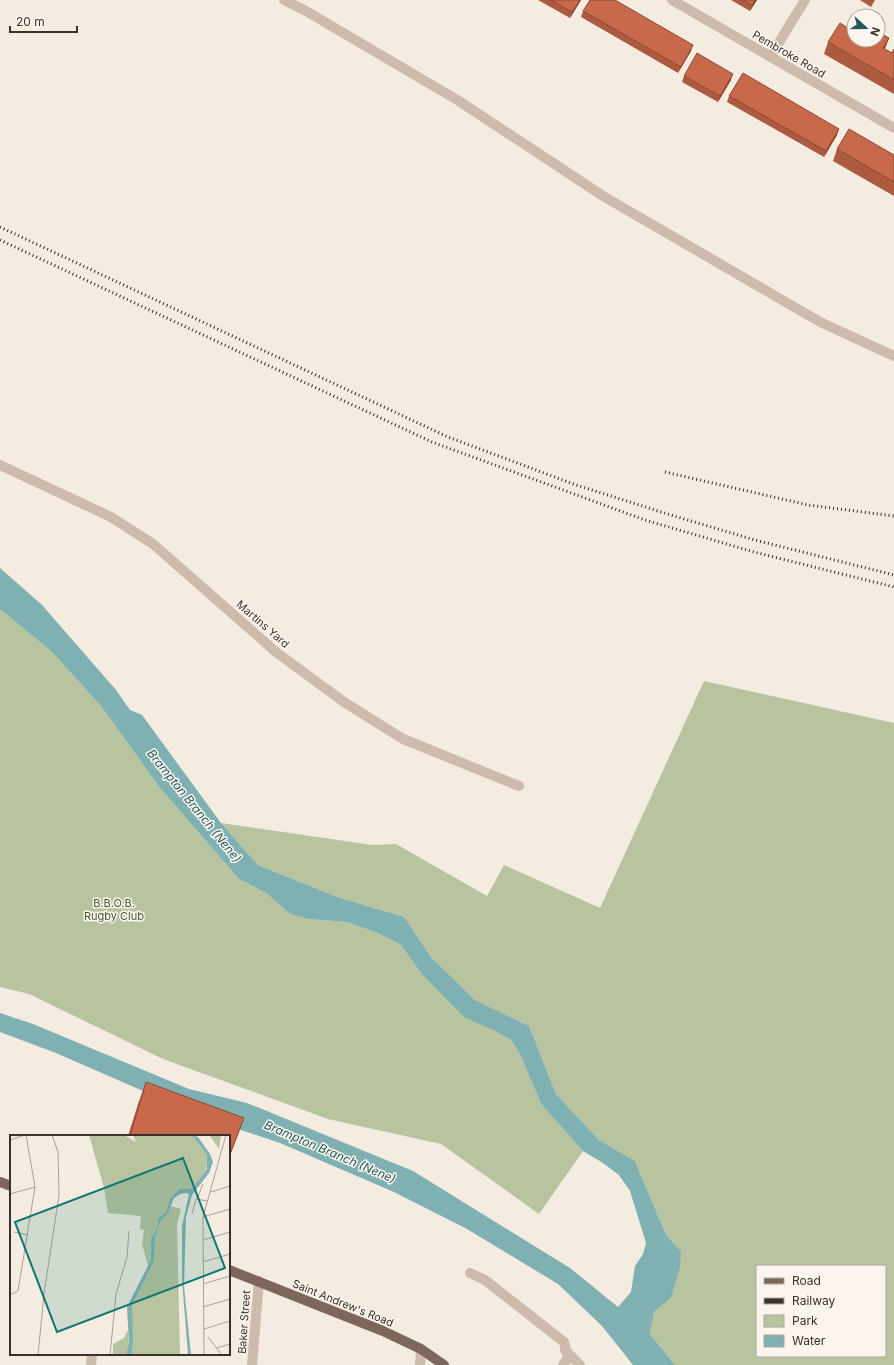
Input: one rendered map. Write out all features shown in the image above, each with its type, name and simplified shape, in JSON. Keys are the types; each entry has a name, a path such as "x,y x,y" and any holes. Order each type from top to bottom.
{"main road":[{"path":"0,1182 10,1186"},
{"name":"Saint Andrew's Road","path":"230,1270 383,1331 421,1349 444,1365"}],"street":[{"path":"284,0 306,11 459,101 610,200 820,322 894,356"},
{"name":"Pembroke Road","path":"672,0 770,58 894,128"},
{"path":"770,58 805,0"},
{"name":"Martins Yard","path":"0,465 111,517 153,544 276,652 344,702 403,739 519,786"},
{"path":"470,1273 485,1280 564,1342 568,1358 563,1365"},
{"name":"Baker Street","path":"252,1365 259,1281"},
{"path":"420,1365 421,1349"},
{"path":"565,1350 580,1365"},
{"path":"91,1365 92,1355"}],"green space":[{"name":"B.B.O.B. Rugby Club","path":"0,609 52,652 101,706 160,788 239,879 266,893 290,914 308,919 347,922 378,933 401,945 421,973 493,1030 511,1040 521,1056 541,1104 583,1151 539,1214 441,1144 328,1119 163,1059 29,994 0,987"},
{"path":"704,681 894,723 894,1365 675,1365 650,1334 654,1312 671,1298 681,1251 666,1235 635,1161 599,1140 556,1094 529,1026 475,1000 431,957 404,917 337,897 258,865 221,823 372,845 396,844 487,896 504,865 600,908"}],"water":[{"name":"Brampton Branch (Nene)","path":"0,568 42,605 116,690 130,710 142,715 221,823 258,865 337,897 404,917 431,957 475,1000 529,1026 556,1094 599,1140 635,1161 666,1235 681,1251 680,1267 671,1298 654,1312 650,1334 675,1365 633,1365 602,1326 558,1284 467,1229 394,1192 280,1143 205,1118 56,1053 0,1032 0,1013 33,1024 189,1089 247,1103 413,1171 570,1268 618,1307 631,1292 635,1266 643,1254 646,1243 630,1191 619,1175 583,1151 541,1104 521,1056 511,1040 464,1017 421,973 401,945 378,933 347,922 308,919 290,914 266,893 239,879 160,788 101,706 52,652 0,609"}],"building":[{"path":"551,0 580,0 572,12"},
{"path":"590,0 615,0 693,45 681,67 583,11"},
{"path":"743,0 755,0 752,5"},
{"path":"840,23 846,27 846,48 883,48 892,53 894,49 894,80 828,42"},
{"path":"697,53 733,74 720,96 684,76"},
{"path":"743,73 839,129 826,151 729,96"},
{"path":"849,129 894,155 894,182 837,149"},
{"path":"146,1082 244,1118 230,1154 230,1135 130,1135"}],"railway":[{"path":"0,227 448,437 576,485 671,515 755,540 894,575"},
{"path":"0,240 432,442 645,520 754,552 894,587"},
{"path":"665,472 808,505 894,516"}]}
